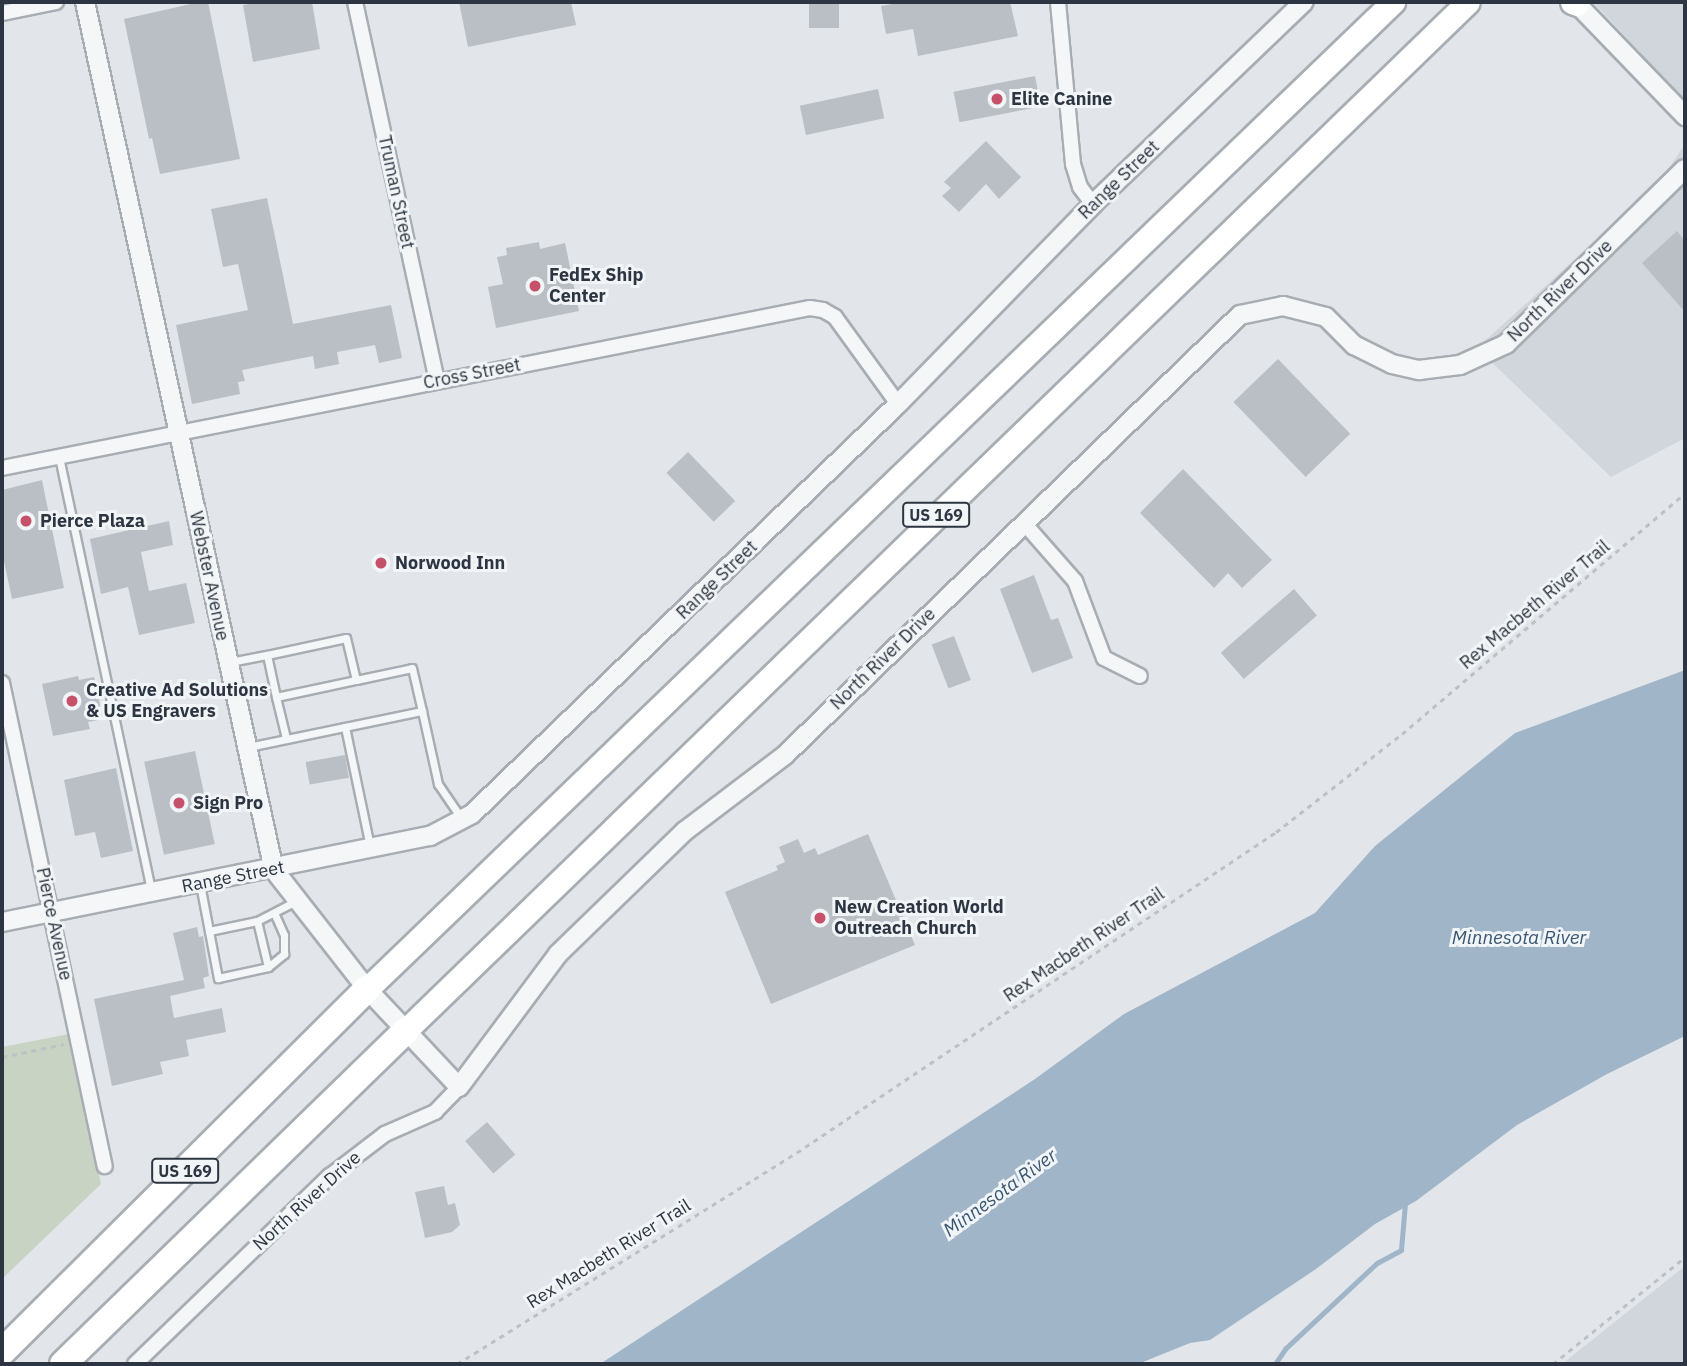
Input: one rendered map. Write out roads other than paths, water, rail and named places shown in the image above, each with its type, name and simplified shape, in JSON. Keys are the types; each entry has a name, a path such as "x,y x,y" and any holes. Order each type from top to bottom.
{"highway":[{"name":"US 169","path":"2,1352 367,989 1394,2"},
{"name":"US 169","path":"62,1364 1469,2"}],"street":[{"path":"2,13 56,2"},
{"name":"Webster Avenue","path":"85,2 274,870 367,989 459,1087"},
{"name":"Truman Street","path":"355,2 437,381"},
{"path":"1058,2 1073,164 1080,187 1093,204"},
{"path":"1575,3 1685,116"},
{"name":"Range Street","path":"2,922 274,870 430,836 461,819 496,793 970,334 1093,204 1293,5"},
{"name":"North River Drive","path":"135,1364 330,1176 385,1134 435,1112 459,1087 558,954 685,831 785,755 1240,315 1283,306 1326,317 1354,345 1392,364 1419,370 1460,365 1506,344 1685,169"},
{"name":"Cross Street","path":"2,468 810,308 823,310 835,317 898,404"},
{"path":"1024,523 1075,581 1104,658 1140,676"},
{"name":"Pierce Avenue","path":"2,683 105,1166"}],"lane":[{"path":"59,457 151,894"},
{"path":"228,662 346,638 356,680"},
{"path":"267,655 286,738"},
{"path":"276,697 412,668 438,784 461,819"},
{"path":"247,747 422,711"},
{"path":"345,727 370,848"},
{"path":"200,884 218,978 243,969 268,967 284,954 284,934 274,914"},
{"path":"208,931 234,930 274,914 298,900"},
{"path":"257,921 268,967"}],"water":[{"name":"Minnesota River","path":"1685,670 1685,1036 1607,1074 1517,1125 1416,1201 1375,1224 1316,1269 1210,1340 1190,1343 1138,1364 600,1364 1035,1079 1124,1014 1315,913 1375,846 1515,733"}],"waterway":[{"path":"1275,1364 1285,1349 1377,1263 1401,1250 1405,1203"}],"place":[{"name":"Elite Canine","path":"997,99"},
{"name":"FedEx Ship Center","path":"535,286"},
{"name":"Pierce Plaza","path":"26,521"},
{"name":"Norwood Inn","path":"381,563"},
{"name":"Creative Ad Solutions & US Engravers","path":"72,701"},
{"name":"Sign Pro","path":"179,803"},
{"name":"New Creation World Outreach Church","path":"820,918"}]}
